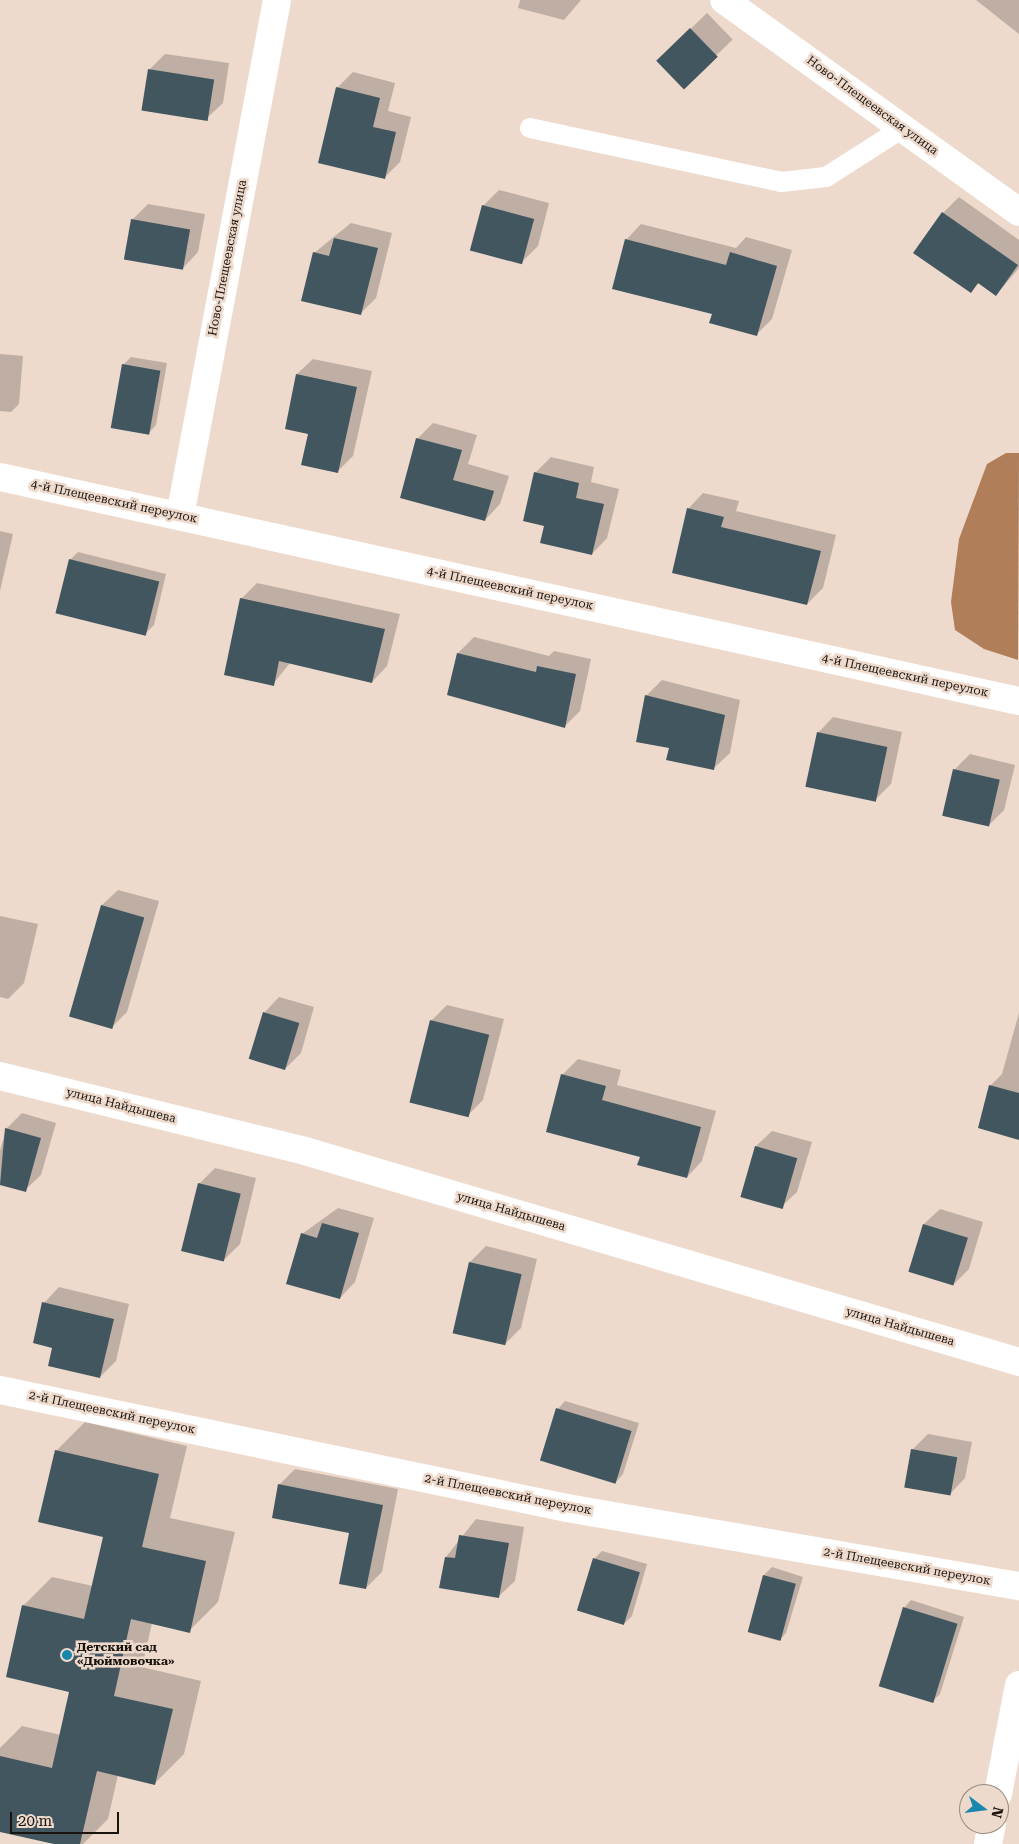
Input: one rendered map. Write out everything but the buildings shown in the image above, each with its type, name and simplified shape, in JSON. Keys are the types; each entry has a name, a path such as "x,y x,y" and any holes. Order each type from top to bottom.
{"street":[{"name":"Ново-Плещеевская улица","path":"180,516 277,0"},
{"name":"Ново-Плещеевская улица","path":"724,0 1019,212"},
{"name":"4-й Плещеевский переулок","path":"0,477 1019,701"},
{"name":"улица Найдышева","path":"0,1076 305,1151 1019,1362"},
{"name":"2-й Плещеевский переулок","path":"0,1390 567,1508 1019,1586"},
{"path":"1000,1784 1019,1685"}],"lane":[{"path":"530,128 781,182 826,177 903,128"}],"shaded area":[{"path":"1006,453 1019,453 1018,660 984,649 955,630 951,602 959,539 987,464"}],"place":[{"name":"Детский сад «Дюймовочка»","path":"67,1655"}]}
